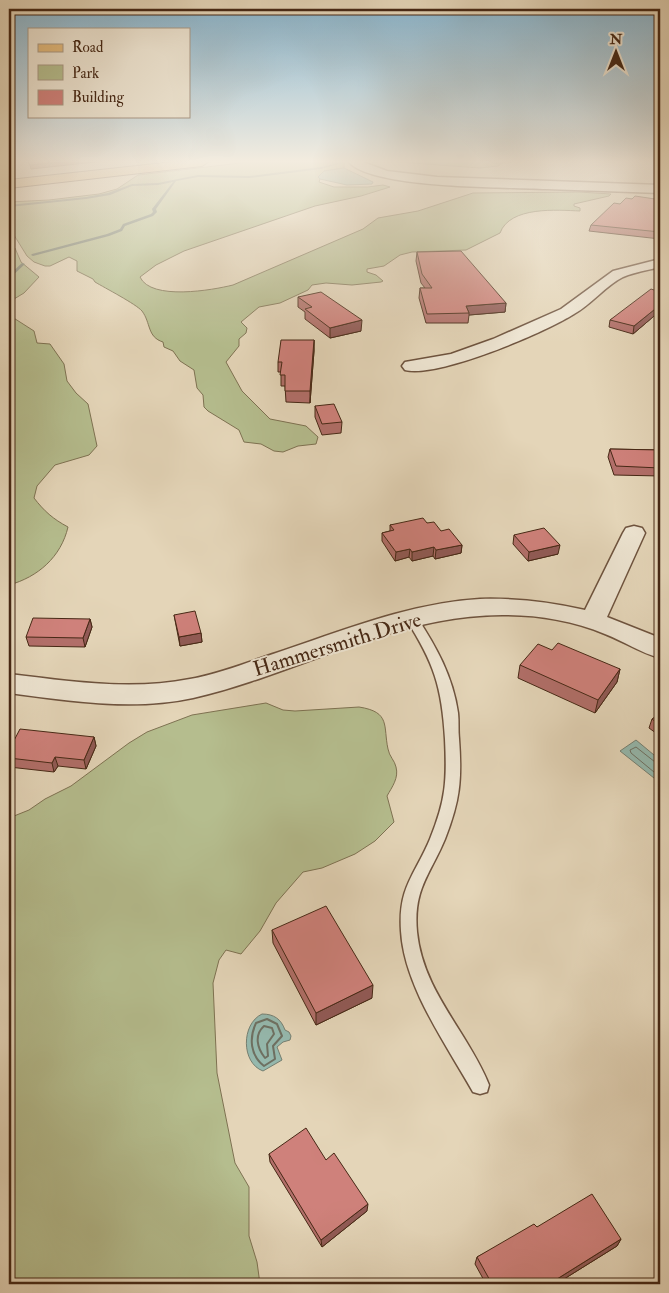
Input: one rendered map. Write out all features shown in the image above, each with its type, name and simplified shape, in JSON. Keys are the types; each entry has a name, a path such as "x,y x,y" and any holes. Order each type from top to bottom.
{"street":[{"path":"411,366 438,363 463,357 507,340 568,311 589,298 612,278 629,270 660,263"},
{"path":"593,620 634,533"},
{"name":"Hammersmith Drive","path":"9,684 100,695 178,690 232,676 412,619 452,610 493,607 538,610 593,620 619,629 660,649"}],"lane":[{"path":"412,619 427,641 441,672 447,692 451,712 454,762 453,790 445,816 436,842 414,884 409,932 412,950 432,1001 480,1085"}],"green space":[{"path":"9,222 267,222 184,251 156,265 140,277 146,284 156,289 183,292 233,285 363,229 372,222 507,222 500,233 466,250 412,252 400,255 384,266 367,269 367,272 376,275 383,281 381,282 352,285 326,283 312,285 308,290 280,303 259,307 241,322 247,328 246,333 239,339 239,346 226,362 242,391 270,419 306,426 318,437 316,444 298,446 283,452 274,451 261,444 244,442 239,430 204,407 203,395 197,388 194,370 180,361 173,351 164,347 163,342 154,337 145,316 139,308 77,271 77,261 69,257 50,266 34,262 27,256 9,227"},
{"path":"9,242 15,248 21,262 39,277 24,293 9,302"},
{"path":"9,315 34,331 37,343 50,344 64,364 67,381 88,404 97,446 89,455 55,465 37,486 34,498 49,514 68,527 65,538 54,556 39,571 9,585"},
{"path":"266,703 283,710 295,711 359,707 376,712 384,721 389,752 397,775 387,796 394,822 375,841 355,854 322,868 303,872 276,903 260,931 241,954 226,950 219,960 213,983 217,1073 235,1163 249,1187 249,1236 257,1262 260,1284 9,1284 9,818 29,810 45,799 71,786 147,732 192,715"}],"water":[{"path":"636,740 660,760 659,782 620,751"},
{"path":"262,1014 276,1018 291,1036 290,1040 283,1042 277,1047 282,1060 263,1071 256,1067 251,1060 247,1052 246,1043 250,1026"}],"building":[{"path":"594,222 660,222 660,232 591,225"},
{"path":"461,251 506,303 466,306 469,313 427,314 420,288 432,288 422,274 417,252"},
{"path":"651,289 660,292 660,305 634,326 610,320"},
{"path":"321,292 362,320 330,328 305,309 312,307 298,297"},
{"path":"281,340 314,340 310,391 285,391 285,375 280,375 282,362 278,362"},
{"path":"334,404 342,422 322,424 315,406"},
{"path":"610,449 660,450 660,468 616,466"},
{"path":"423,518 427,523 434,522 441,531 449,529 462,545 436,550 434,547 412,552 410,549 396,552 382,533 394,530 390,525"},
{"path":"544,528 560,545 529,552 514,535"},
{"path":"195,611 201,633 179,637 174,615"},
{"path":"33,618 90,619 83,638 26,637"},
{"path":"558,643 620,669 598,700 520,665 538,644 552,650"},
{"path":"660,714 660,725 652,719"},
{"path":"20,729 94,737 84,760 55,757 52,763 9,758 9,750"},
{"path":"326,906 373,985 316,1013 272,930"},
{"path":"306,1128 326,1160 334,1153 368,1204 321,1240 269,1154"},
{"path":"592,1194 621,1239 549,1284 492,1284 477,1257 534,1224 537,1227"}],"waterway":[{"path":"33,255 108,235 121,230 124,225 131,222"},
{"path":"9,277 23,264"}]}
